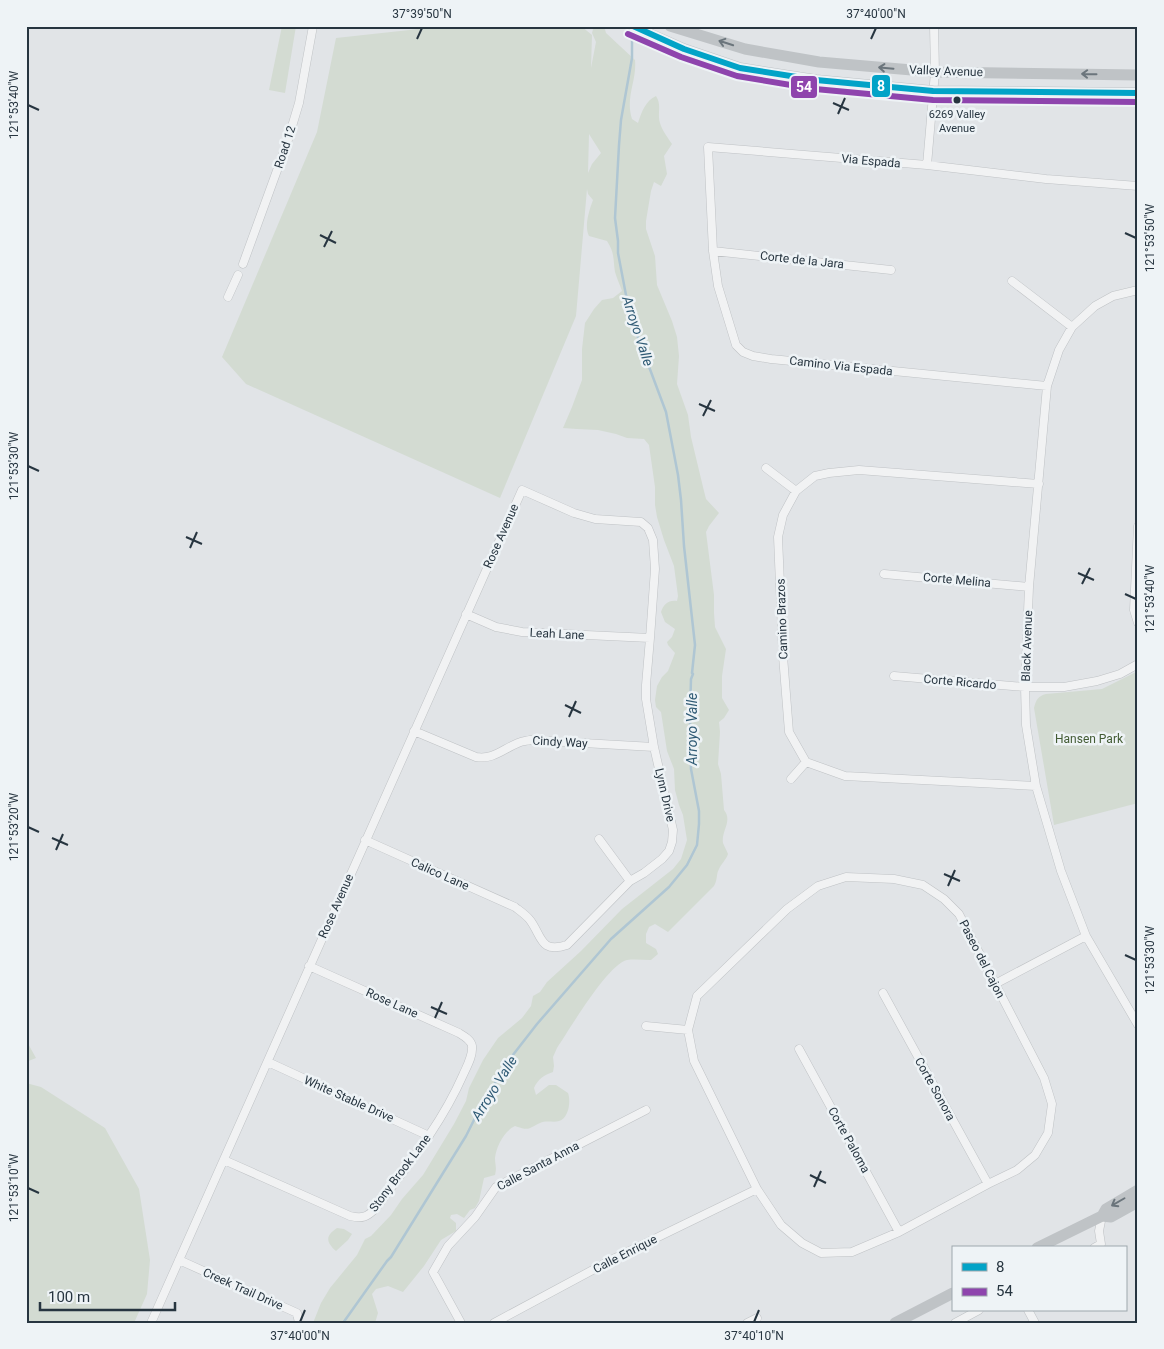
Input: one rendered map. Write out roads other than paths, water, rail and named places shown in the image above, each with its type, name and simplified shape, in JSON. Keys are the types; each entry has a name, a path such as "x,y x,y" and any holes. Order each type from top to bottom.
{"main road":[{"name":"Valley Avenue","path":"632,26 684,49 740,68 816,80 933,91 1138,94"},
{"name":"Valley Avenue","path":"670,26 745,49 819,62 935,72 1138,75"},
{"path":"1102,1216 1106,1209 1138,1190"},
{"path":"1041,1246 1102,1216 1111,1217 1138,1202"},
{"path":"895,1323 952,1294"}],"street":[{"name":"Road 12","path":"242,264 288,143 299,103 313,26"},
{"path":"927,165 935,72 934,26"},
{"name":"Via Espada","path":"713,251 708,147 927,165 1046,179 1138,186"},
{"name":"Corte de la Jara","path":"713,251 892,270"},
{"name":"Camino Via Espada","path":"713,251 718,286 736,345 743,352 771,359 1047,386"},
{"path":"228,297 238,275"},
{"path":"1012,281 1072,327"},
{"name":"Black Avenue","path":"1138,290 1113,296 1095,306 1072,327 1059,350 1047,386 1029,587 1025,687 1026,725 1036,786 1061,871 1086,936 1138,1025"},
{"path":"766,468 796,491"},
{"name":"Camino Brazos","path":"806,762 789,732 783,656 778,537 783,515 796,491 815,476 859,470 1039,484"},
{"name":"Rose Avenue","path":"152,1323 522,490 574,513 595,519 641,522 648,528"},
{"path":"1138,526 1134,610 1138,623"},
{"name":"Lynn Drive","path":"515,907 530,920 540,940 547,947 558,948 566,945 630,881 644,873 669,851 673,830 654,747 646,699 655,569 653,540 648,528"},
{"name":"Corte Melina","path":"884,574 1029,587"},
{"name":"Leah Lane","path":"466,614 496,627 522,632 650,638"},
{"name":"Corte Ricardo","path":"894,676 1025,687 1064,687 1120,674 1138,664"},
{"name":"Cindy Way","path":"414,731 476,757 484,758 519,742 530,740 654,747"},
{"path":"791,779 806,762 845,776 1036,786"},
{"path":"599,839 630,881"},
{"name":"Calico Lane","path":"365,840 515,907"},
{"name":"Paseo del Cajon","path":"846,877 894,879 923,885 944,899 959,914 995,984 1044,1078 1052,1104 1048,1133 1035,1155 1017,1170 899,1232 852,1252 821,1252 802,1242 781,1225 757,1188 694,1061 688,1030 697,996 780,915 818,886 846,877"},
{"path":"995,984 1086,936"},
{"name":"Rose Lane","path":"309,966 459,1033 472,1044"},
{"name":"Corte Sonora","path":"883,993 988,1184"},
{"path":"646,1026 688,1030"},
{"name":"Stony Brook Lane","path":"224,1160 350,1216 359,1218 367,1216 375,1209 429,1136 456,1090 471,1055 472,1044"},
{"name":"Corte Paloma","path":"799,1049 899,1232"},
{"name":"White Stable Drive","path":"268,1062 429,1136"},
{"name":"Calle Santa Anna","path":"462,1323 433,1272 448,1246 475,1218 496,1187 646,1110"},
{"name":"Calle Enrique","path":"494,1323 615,1258 757,1188"},
{"path":"1098,1246 1101,1244 1099,1231 1102,1216"},
{"name":"Creek Trail Drive","path":"179,1260 297,1313 299,1323"},
{"path":"955,1323 975,1312"},
{"path":"748,1323 757,1318"}],"waterway":[{"name":"Arroyo Valle","path":"343,1323 391,1257 466,1136 480,1108 509,1060 537,1024 611,939 669,887 687,865 697,845 699,811 691,769 689,716 695,645 678,475 666,412 630,316 618,253 615,218 621,120 632,58 632,31"}],"place":[{"name":"6269 Valley Avenue","path":"957,100"}],"park label":[{"name":"Hansen Park","path":"1089,739"}]}
